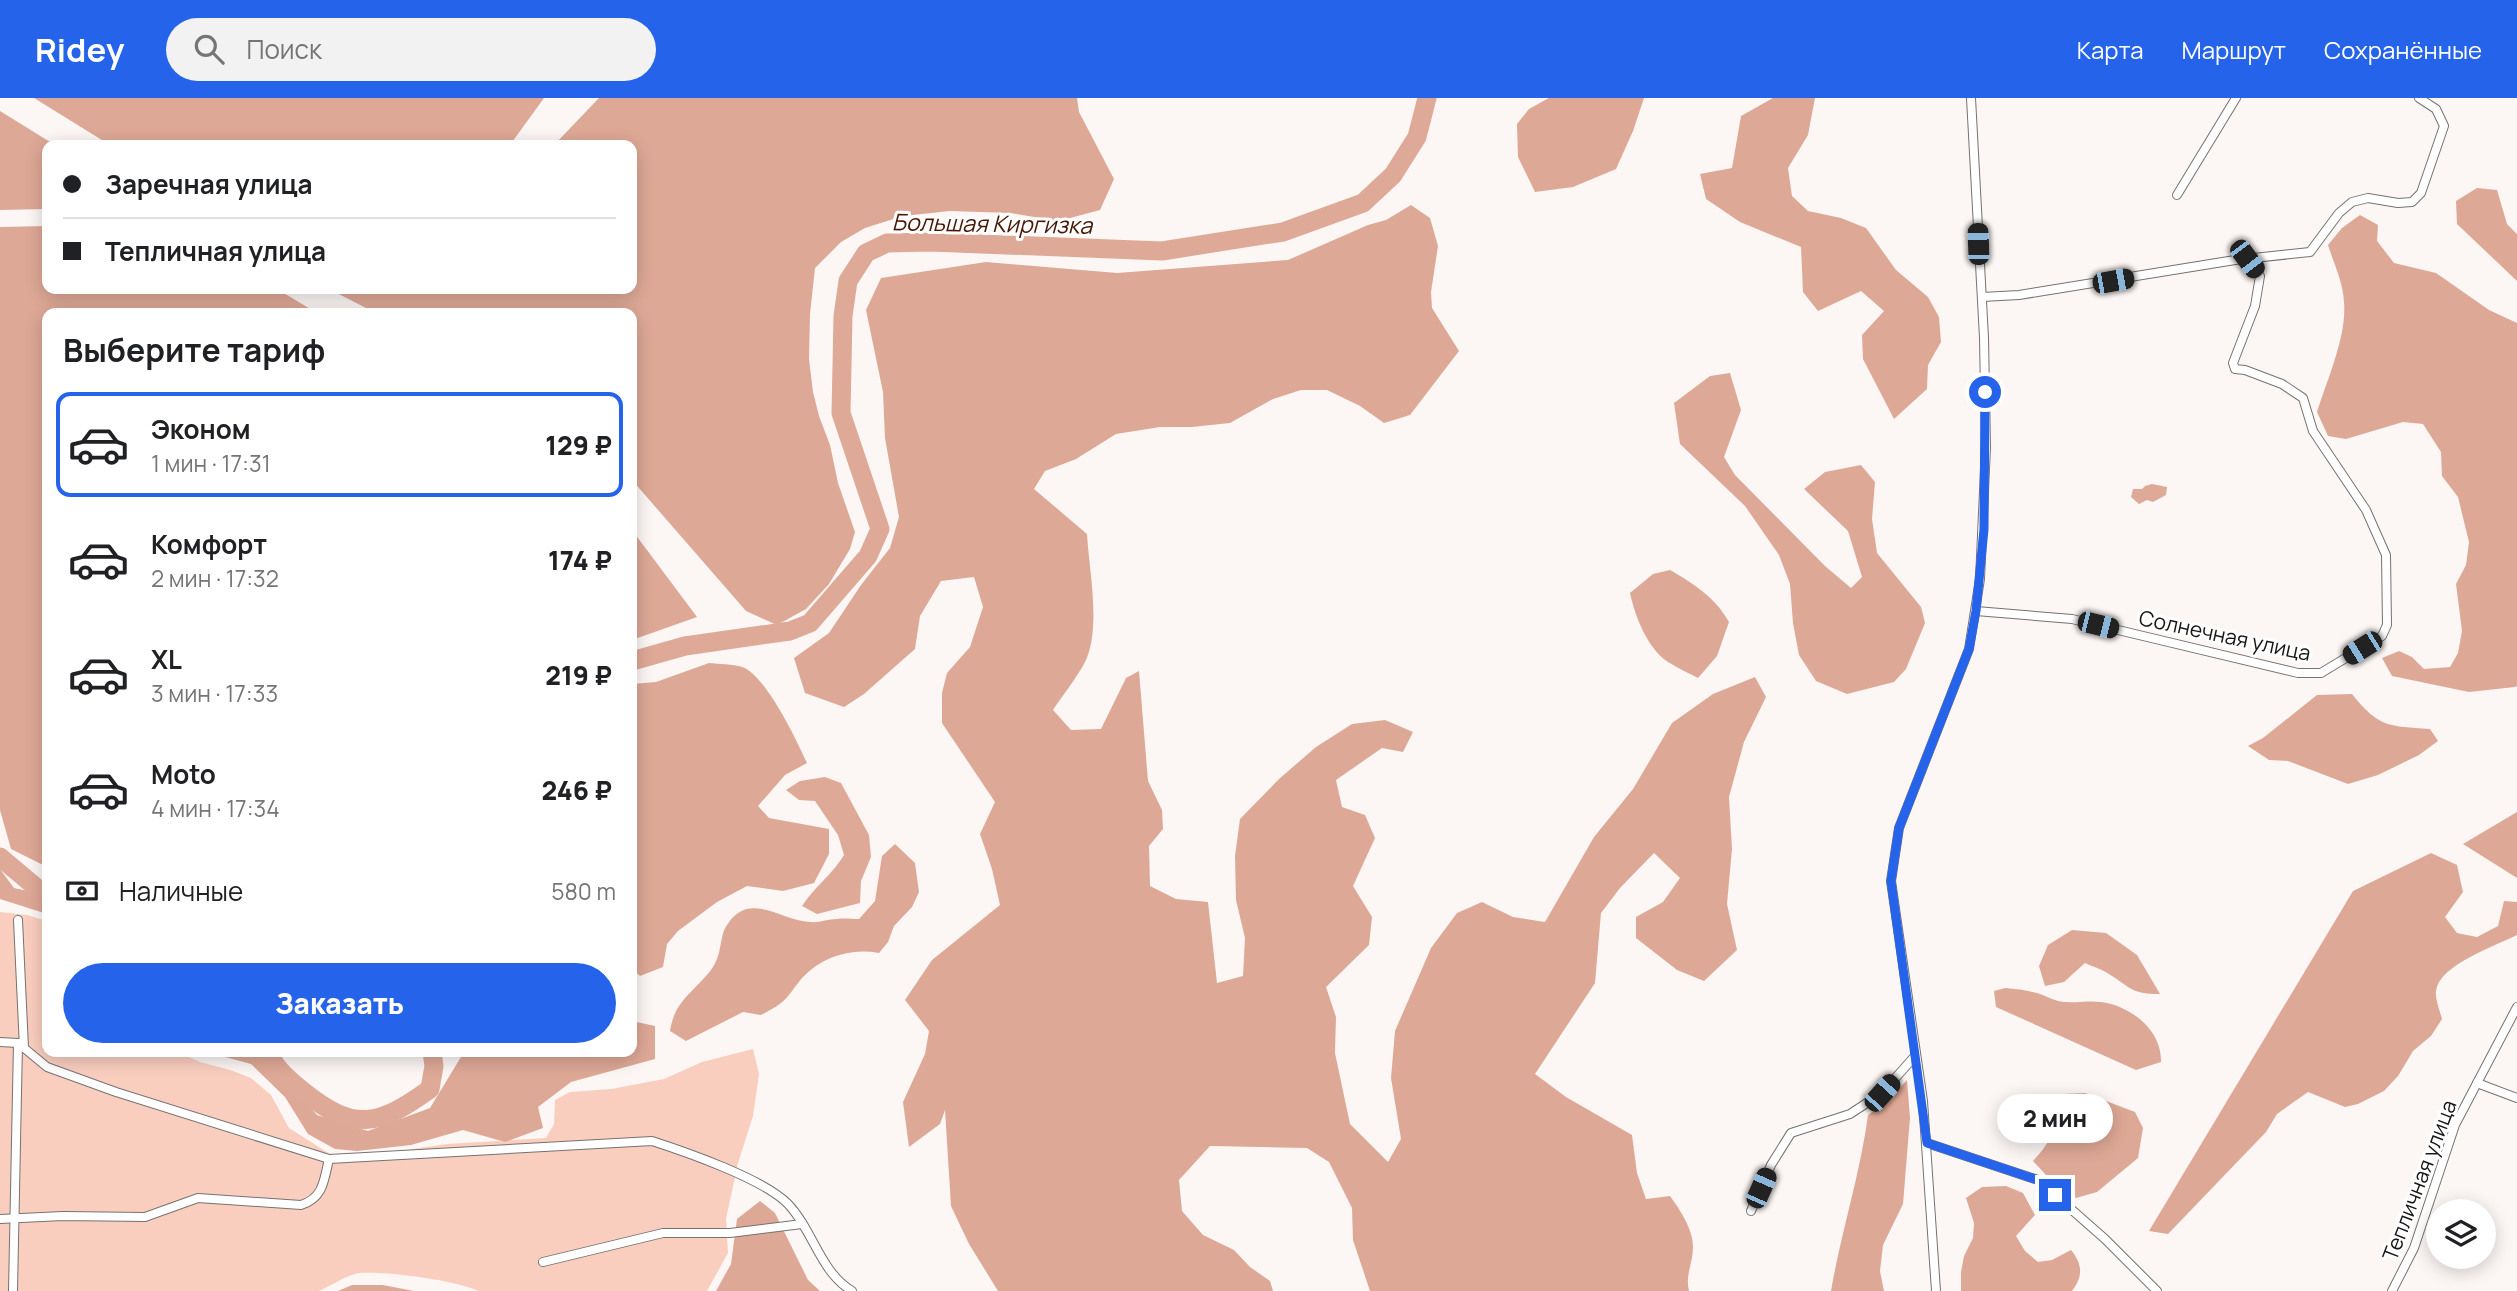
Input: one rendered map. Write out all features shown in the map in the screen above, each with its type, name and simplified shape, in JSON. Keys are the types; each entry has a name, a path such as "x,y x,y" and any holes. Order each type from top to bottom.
{"street":[{"path":"1936,1291 1923,1101 1891,881 1899,828 1969,649 1976,611 1984,529 1986,447 1982,297 1971,98"},
{"path":"2177,195 2236,98"},
{"path":"1982,297 2089,285 2247,259 2309,252 2339,213 2352,202 2368,198 2398,203 2412,202 2421,193 2444,126 2436,109 2419,98"},
{"name":"Солнечная улица","path":"1976,611 2072,619 2298,673 2321,673 2382,636 2387,625 2386,555 2366,510 2313,431 2303,398 2282,384 2235,369 2234,363 2255,306 2260,276 2247,259"},
{"path":"13,1291 13,1218 21,1046 18,920"},
{"name":"Тепличная улица","path":"2392,1291 2414,1248 2455,1125 2517,1007"},
{"path":"0,1042 21,1046 47,1067 116,1092 329,1159 652,1141 686,1151 755,1182 788,1204 820,1256 842,1285 852,1291"},
{"path":"1751,1211 1771,1165 1791,1133 1850,1114 1882,1093 1915,1056"},
{"path":"2477,1083 2517,1098"},
{"path":"1927,1143 2038,1180 2105,1239 2157,1291"},
{"path":"0,1219 64,1216 145,1217 198,1198 301,1205 311,1202 321,1192 329,1159"},
{"path":"543,1262 663,1233 730,1233 802,1224"}],"shaded area":[{"path":"34,98 544,98 514,140 102,140"},
{"path":"599,98 1077,98 1079,112 1114,179 1100,210 1059,221 1010,213 950,211 903,216 865,228 841,242 815,268 809,359 813,392 830,445 838,483 855,532 850,549 829,584 806,609 777,625 746,611 637,486 637,308 366,308 339,294 637,294 637,140 559,140"},
{"path":"1549,98 1644,98 1616,169 1573,187 1535,192 1518,157 1517,124 1529,109"},
{"path":"1773,98 1815,98 1808,135 1788,168 1792,196 1808,211 1841,218 1866,228 1896,270 1928,297 1939,317 1941,342 1928,365 1927,389 1894,419 1863,359 1862,335 1884,311 1861,291 1818,311 1803,292 1801,247 1740,222 1706,199 1700,174 1732,168 1741,116"},
{"path":"0,111 47,140 42,140 42,209 0,210"},
{"path":"2477,188 2497,190 2507,224 2517,234 2517,281 2457,224 2456,201"},
{"path":"1411,205 1430,218 1438,246 1431,292 1432,308 1459,351 1410,415 1384,423 1360,406 1327,390 1301,390 1273,399 1230,423 1160,427 1116,434 1076,459 1045,471 1034,489 1087,534 1093,600 1092,635 1084,664 1053,710 1071,730 1101,729 1126,678 1139,671 1148,781 1162,810 1163,829 1149,846 1150,886 1176,899 1208,902 1217,983 1243,976 1245,938 1236,900 1235,856 1240,819 1279,779 1316,747 1352,724 1385,720 1413,732 1403,752 1382,748 1336,780 1342,807 1365,815 1375,838 1353,886 1372,917 1369,945 1326,987 1336,1017 1335,1053 1350,1124 1388,1162 1401,1139 1391,1078 1395,1031 1431,948 1457,913 1482,902 1513,917 1545,922 1594,837 1633,789 1672,723 1713,694 1755,677 1766,697 1744,742 1729,797 1732,849 1727,904 1737,950 1704,981 1677,970 1636,938 1636,917 1663,902 1680,878 1654,853 1620,888 1601,913 1595,983 1535,1074 1566,1097 1632,1135 1637,1173 1646,1199 1670,1196 1688,1227 1693,1247 1689,1291 1370,1291 1353,1240 1352,1208 1329,1162 1307,1148 1210,1146 1179,1180 1182,1211 1203,1235 1234,1250 1250,1267 1270,1281 1273,1291 998,1291 969,1244 951,1206 945,1110 940,1124 909,1147 903,1102 925,1054 929,1031 905,1000 932,960 1000,905 980,834 995,802 942,723 942,693 947,673 970,647 983,607 974,577 941,581 920,616 915,649 864,694 844,707 805,693 794,658 829,633 890,548 899,517 885,438 883,392 866,310 881,278 986,262 1117,273 1288,260 1368,225 1386,220"},
{"path":"2360,215 2378,225 2377,241 2394,263 2436,273 2489,310 2517,323 2515,687 2469,692 2392,676 2382,658 2399,651 2412,657 2424,669 2450,667 2458,653 2462,631 2456,584 2466,565 2469,542 2458,497 2442,476 2441,452 2423,424 2403,422 2346,439 2328,436 2317,412 2335,358 2344,315 2342,287 2328,245 2342,228"},
{"path":"42,226 42,294 285,294 309,308 42,308 42,864 11,849 0,810 0,227"},
{"path":"1730,373 1741,410 1724,457 1735,475 1825,566 1851,588 1862,577 1848,531 1804,489 1825,472 1861,465 1875,482 1872,519 1877,553 1921,607 1925,623 1906,669 1894,682 1847,694 1816,681 1799,655 1790,584 1779,555 1745,506 1680,444 1674,403 1710,376"},
{"path":"2152,484 2167,487 2166,495 2153,502 2147,500 2139,504 2131,497 2133,489 2142,489"},
{"path":"637,537 697,617 637,638"},
{"path":"1670,570 1711,598 1729,622 1717,656 1698,678 1668,662 1654,649 1643,631 1632,602 1630,593 1653,574"},
{"path":"709,663 742,667 761,682 780,710 807,763 785,775 758,806 769,818 829,829 829,854 814,883 783,891 747,886 717,902 678,931 667,944 663,967 640,976 637,973 637,684 656,682"},
{"path":"2352,694 2378,719 2394,726 2430,729 2438,741 2419,755 2378,775 2348,784 2288,761 2269,760 2248,746 2263,738 2317,695"},
{"path":"825,777 841,783 869,835 871,857 861,881 860,903 817,914 802,906 844,855 838,835 815,801 799,800 786,790 800,781"},
{"path":"2517,812 2517,878 2463,844"},
{"path":"895,844 915,863 919,892 912,907 894,926 888,942 879,953 848,953 828,959 810,970 781,1003 761,1015 743,1012 686,1041 670,1031 680,1004 715,964 725,929 736,915 745,909 755,908 810,922 859,919 875,901 882,856"},
{"path":"2431,853 2457,865 2463,892 2445,917 2457,933 2477,937 2498,926 2504,901 2517,902 2517,935 2469,957 2439,982 2436,991 2442,1019 2431,1036 2413,1051 2398,1076 2384,1091 2358,1104 2345,1107 2308,1092 2277,1114 2266,1132 2168,1234 2149,1231 2353,891"},
{"path":"0,869 14,888 42,894 42,912 0,899"},
{"path":"0,912 42,920 42,1057 189,1057 230,1070 251,1078 271,1095 289,1128 339,1160 447,1144 546,1138 554,1124 555,1100 570,1092 611,1089 664,1079 702,1062 753,1049 759,1074 753,1116 738,1163 726,1219 728,1253 707,1291 479,1291 438,1280 359,1273 319,1291 0,1291"},
{"path":"2072,930 2106,933 2137,955 2160,994 2133,990 2106,972 2085,963 2064,982 2045,986 2039,966 2048,945"},
{"path":"2005,988 2033,992 2058,1001 2101,1002 2123,1009 2133,1014 2150,1030 2160,1050 2161,1062 2136,1070 1996,1007 1994,991"},
{"path":"637,1022 655,1026 655,1059 571,1082 538,1107 543,1128 505,1142 463,1130 411,1145 357,1151 335,1149 308,1134 285,1097 251,1064 225,1057 265,1057 317,1115 368,1131 430,1108 461,1057 637,1057"},
{"path":"1907,1080 1910,1118 1903,1204 1883,1245 1880,1271 1884,1291 1831,1291 1868,1115 1889,1100"},
{"path":"2085,1093 2135,1112 2143,1128 2138,1158 2097,1192 2076,1198 2046,1175 2033,1161 2046,1146 2054,1130 2062,1094"},
{"path":"2006,1186 2023,1193 2035,1215 2016,1236 2025,1251 2038,1262 2052,1260 2071,1250 2075,1255 2080,1270 2072,1291 1961,1291 1964,1256 1973,1238 1974,1223 1966,1198 1982,1187"},
{"path":"760,1201 775,1213 808,1280 820,1291 716,1291 731,1264 737,1219"},
{"path":"352,1285 383,1285 414,1291 338,1291"}],"waterway":[{"name":"Большая Киргизка","path":"637,660 685,646 790,631 810,623 868,556 880,529 841,413 843,316 848,281 866,253 887,243 931,242 1162,251 1283,232 1363,203 1393,175 1417,137 1427,98"},
{"name":"Большая Киргизка","path":"0,857 42,890"},
{"name":"Большая Киргизка","path":"271,1057 288,1079 304,1092 338,1114 353,1119 382,1117 430,1089 433,1057"}],"route":[{"path":"1985,392 1984,529 1980,579 1969,649 1899,828 1891,881 1927,1143 2038,1180 2055,1195"}]}
